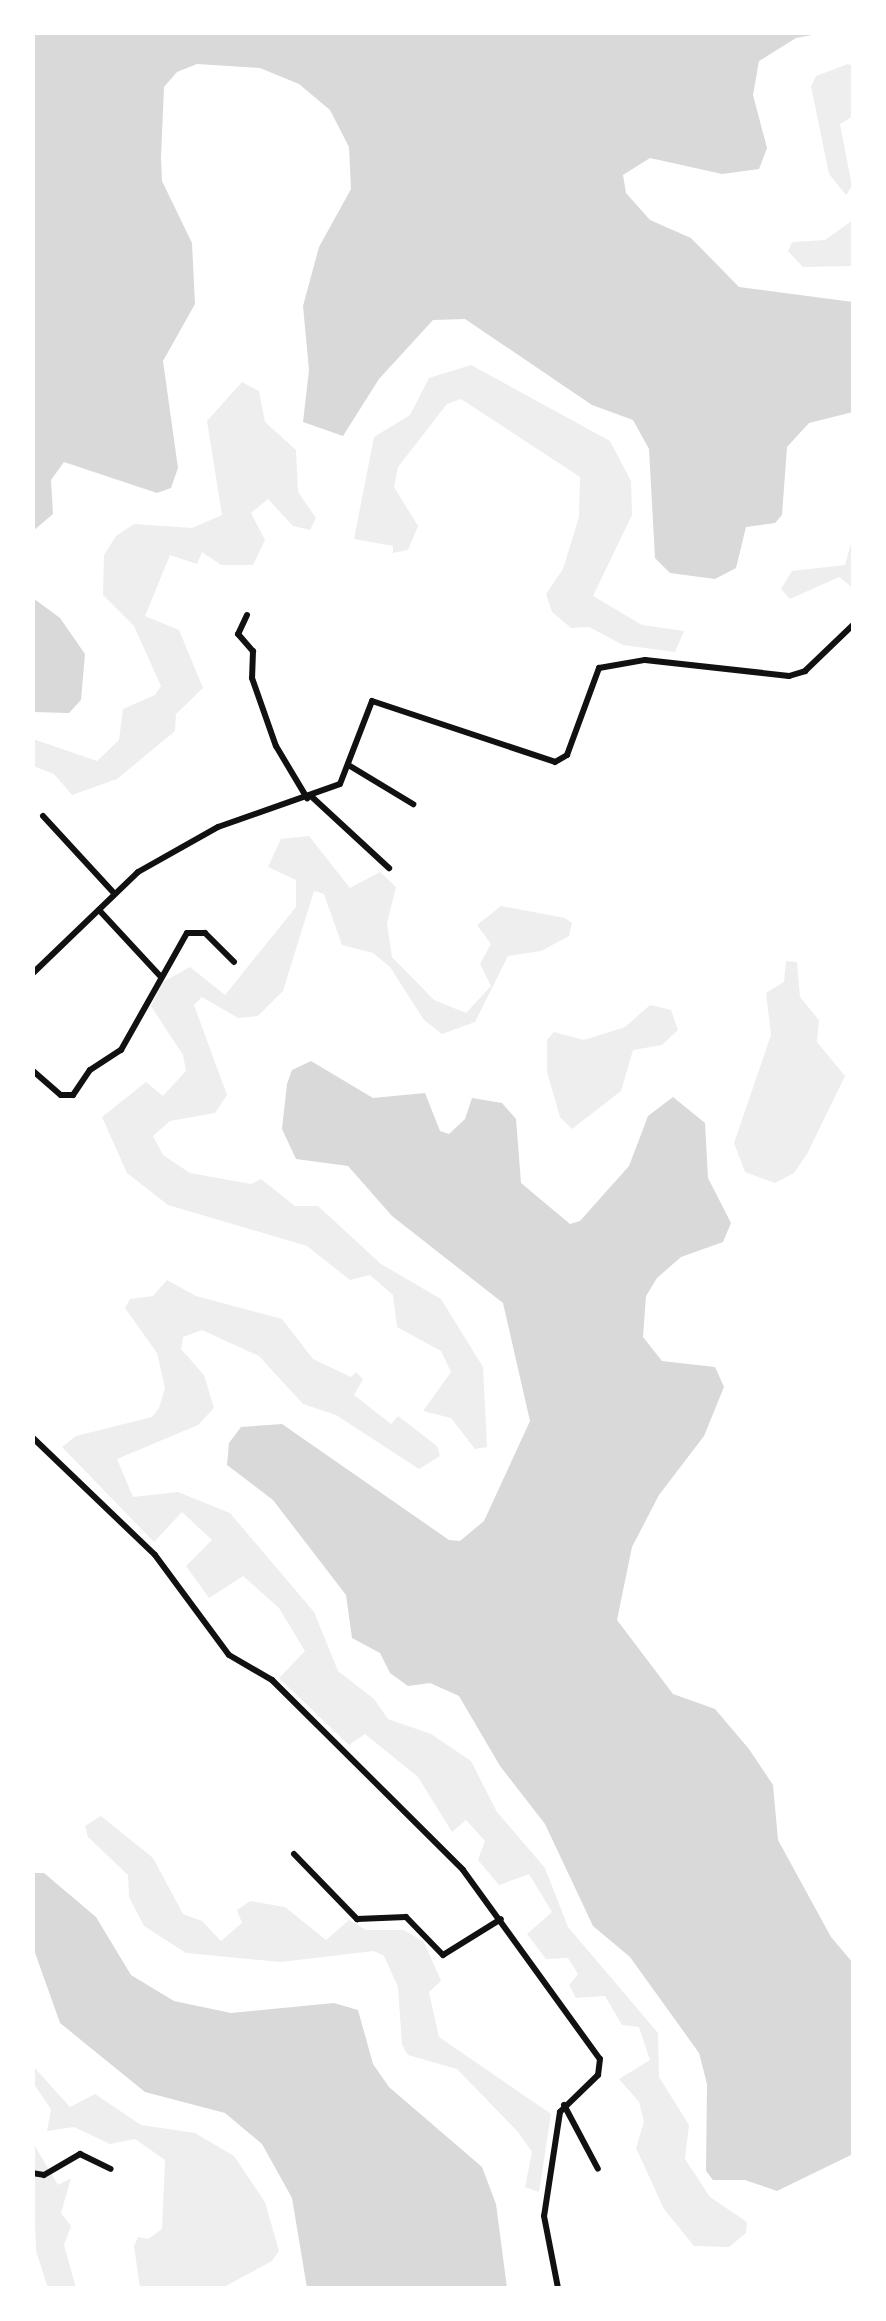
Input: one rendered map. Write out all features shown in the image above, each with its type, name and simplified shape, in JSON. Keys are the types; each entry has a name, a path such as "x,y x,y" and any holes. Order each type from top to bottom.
{"street":[{"path":"246,615 238,634 254,651 252,678 276,746 310,797 388,868"},
{"path":"32,974 113,892 218,827 340,784 350,766 360,718 375,700 555,762 567,756 594,676 608,664 646,660 789,676 804,671 853,624"},
{"path":"350,766 413,804"},
{"path":"43,816 113,892"},
{"path":"99,910 161,977"},
{"path":"32,1070 62,1095 74,1095 90,1070 122,1050 180,941 193,931 204,932 234,962"},
{"path":"32,1438 155,1555 228,1655 272,1680 443,1849 501,1918 600,2059 598,2074 564,2105 544,2216 558,2288"},
{"path":"32,1454 39,1446"},
{"path":"294,1854 357,1919 406,1917 443,1955 501,1918"},
{"path":"564,2105 598,2169"},
{"path":"32,2174 44,2175 80,2154 111,2170"}],"shaded area":[{"path":"33,32 823,33 796,38 759,61 753,95 767,148 759,169 722,174 650,158 623,175 626,193 650,220 691,238 739,287 853,302 853,412 809,423 787,447 782,515 775,523 746,527 736,568 715,579 670,573 655,558 649,449 633,420 592,405 465,319 433,320 379,379 343,436 303,422 309,370 303,306 319,247 351,189 349,147 330,110 299,84 260,68 197,64 177,72 164,87 162,181 192,243 195,304 163,361 178,468 171,488 157,493 64,462 51,480 53,514 33,531"},
{"path":"848,64 853,66 853,116 840,124 852,186 846,195 829,174 811,86 816,76"},
{"path":"853,220 853,266 803,267 788,251 792,242 825,240"},
{"path":"471,365 610,441 631,481 632,515 593,596 642,625 684,631 675,652 623,645 589,627 571,628 552,612 546,594 563,569 579,517 580,477 461,399 447,404 398,467 394,487 418,526 408,550 393,553 393,546 354,539 374,437 410,415 429,378"},
{"path":"242,382 259,391 265,422 296,450 298,492 316,518 310,530 293,526 268,499 251,513 265,540 253,565 221,565 202,552 197,564 170,555 145,616 179,630 203,688 176,714 175,731 117,779 72,795 54,774 33,766 33,739 97,761 119,740 123,709 155,695 161,686 134,626 103,595 104,555 116,536 134,524 192,528 222,515 207,421"},
{"path":"853,536 853,588 839,577 790,599 781,589 792,571 845,565"},
{"path":"33,598 60,618 85,654 81,700 69,713 33,712"},
{"path":"309,836 350,888 380,872 396,887 387,923 392,957 434,1000 466,1013 491,986 480,964 491,944 477,925 501,906 565,918 572,923 569,936 541,951 508,956 475,1022 442,1034 424,1020 390,967 373,953 342,945 324,894 314,891 283,991 258,1016 238,1018 202,997 194,1005 227,1095 215,1113 170,1121 153,1136 163,1155 190,1173 251,1184 261,1179 295,1206 318,1206 381,1264 441,1299 483,1367 487,1447 475,1449 451,1418 423,1411 451,1372 441,1351 397,1327 393,1295 370,1275 350,1280 307,1246 168,1205 127,1173 102,1117 146,1082 163,1096 186,1071 183,1055 151,1006 163,982 190,967 225,995 296,907 296,880 268,867 281,839"},
{"path":"786,961 797,962 800,997 819,1020 817,1042 845,1076 807,1154 794,1173 775,1183 745,1172 734,1143 771,1035 766,993 784,982"},
{"path":"650,1005 671,1010 678,1030 662,1045 633,1050 621,1091 572,1129 560,1117 547,1072 547,1040 554,1032 584,1040 625,1027"},
{"path":"311,1061 373,1098 425,1093 440,1131 449,1134 465,1119 472,1098 502,1103 516,1119 521,1183 570,1224 580,1221 629,1166 648,1116 673,1097 705,1123 708,1178 731,1223 723,1242 681,1257 657,1278 646,1296 643,1337 662,1361 715,1367 724,1387 704,1436 659,1495 632,1547 617,1620 673,1694 715,1709 749,1749 773,1785 778,1840 831,1937 853,1963 853,2154 777,2191 745,2180 713,2180 706,2171 707,2084 699,2053 630,1957 593,1926 545,1824 500,1766 459,1696 430,1683 408,1686 390,1673 380,1653 352,1638 346,1595 273,1500 227,1465 229,1443 241,1427 282,1424 449,1540 460,1541 484,1521 530,1421 503,1303 392,1216 348,1166 296,1159 282,1129 287,1084 292,1070"},
{"path":"167,1280 196,1296 282,1319 313,1359 351,1377 356,1372 363,1379 354,1395 391,1424 398,1416 437,1446 440,1456 419,1469 336,1415 303,1404 259,1356 202,1330 183,1337 181,1349 204,1375 214,1408 198,1425 117,1459 133,1497 178,1492 230,1513 314,1612 338,1671 374,1699 388,1719 431,1734 471,1761 497,1812 545,1868 568,1927 658,2033 659,2077 689,2125 685,2159 710,2197 747,2222 746,2233 729,2247 694,2246 664,2209 636,2148 644,2122 639,2102 619,2079 650,2060 639,2027 622,2025 605,1996 576,1998 569,1985 578,1974 568,1958 546,1959 527,1934 552,1912 529,1874 499,1885 478,1860 485,1841 466,1820 452,1832 418,1777 365,1734 349,1745 279,1678 305,1651 279,1608 243,1576 209,1598 186,1566 212,1540 182,1512 154,1542 62,1447 76,1436 152,1417 159,1408 165,1388 157,1353 125,1308 130,1299 153,1296"},
{"path":"101,1816 153,1858 183,1914 202,1921 221,1941 242,1923 237,1910 250,1901 285,1907 326,1940 349,1920 366,1930 404,1930 424,1942 441,1981 429,1992 439,2037 551,2114 539,2192 525,2187 532,2152 518,2132 457,2069 408,2055 402,2045 398,1987 384,1956 374,1951 281,1962 186,1953 144,1926 129,1897 128,1875 88,1837 85,1826"},
{"path":"32,1873 44,1873 96,1917 131,1975 174,2001 231,2013 334,2003 358,2010 373,2064 389,2087 482,2167 496,2204 507,2288 307,2288 292,2198 262,2144 225,2113 145,2092 60,2023 33,1947"},
{"path":"32,2065 70,2107 95,2094 141,2125 195,2133 234,2156 265,2202 279,2251 272,2261 222,2288 140,2288 134,2246 138,2237 148,2239 162,2229 165,2160 135,2139 110,2144 74,2127 47,2131 51,2109 33,2083"},
{"path":"32,2141 58,2185 71,2178 61,2213 71,2226 64,2245 76,2288 48,2288 36,2251"}]}
